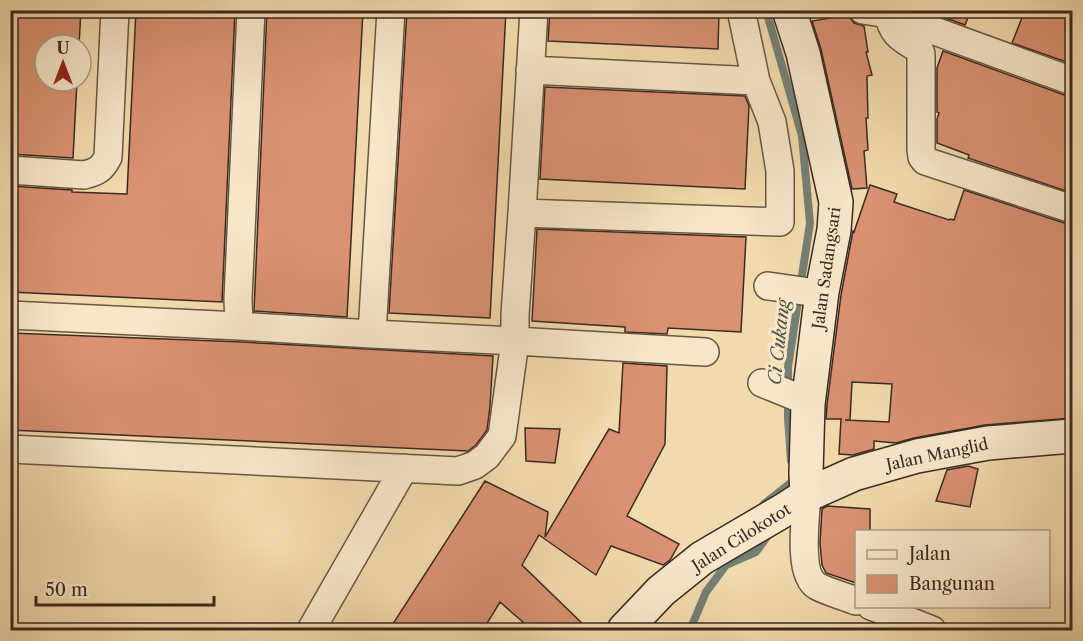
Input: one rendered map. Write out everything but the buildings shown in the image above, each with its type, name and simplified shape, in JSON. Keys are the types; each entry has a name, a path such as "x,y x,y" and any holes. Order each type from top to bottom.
{"street":[{"path":"10,170 84,175 95,173 103,166 108,157 115,10"},
{"path":"239,326 238,299 251,10"},
{"path":"372,334 391,10"},
{"path":"10,449 458,471 476,465 487,456 502,436 515,341 514,315 534,10"},
{"path":"522,213 779,232 780,171 772,122 756,81 741,10"},
{"name":"Jalan Sadangsari","path":"789,10 803,53 836,202 834,230 797,289 787,393 806,473 796,502"},
{"path":"879,12 1072,81"},
{"path":"879,12 894,32 902,40 919,49 921,54 921,149 925,161 1072,209"},
{"path":"530,70 756,81"},
{"path":"10,315 705,352"},
{"name":"Jalan Manglid","path":"796,502 854,474 917,456 988,442 1072,436"},
{"path":"311,630 404,468"},
{"path":"796,502 805,542 808,577 816,585 855,601"},
{"name":"Jalan Cilokotot","path":"624,630 661,591 702,558 796,502"},
{"path":"876,608 932,630"}],"waterway":[{"name":"Ci Cukang","path":"766,10 802,136 810,223 788,367 791,461"},
{"name":"Ci Cukang","path":"764,504 792,482 792,476"},
{"name":"Ci Cukang","path":"690,630 706,592 726,565 756,552 767,537 766,534"}]}
